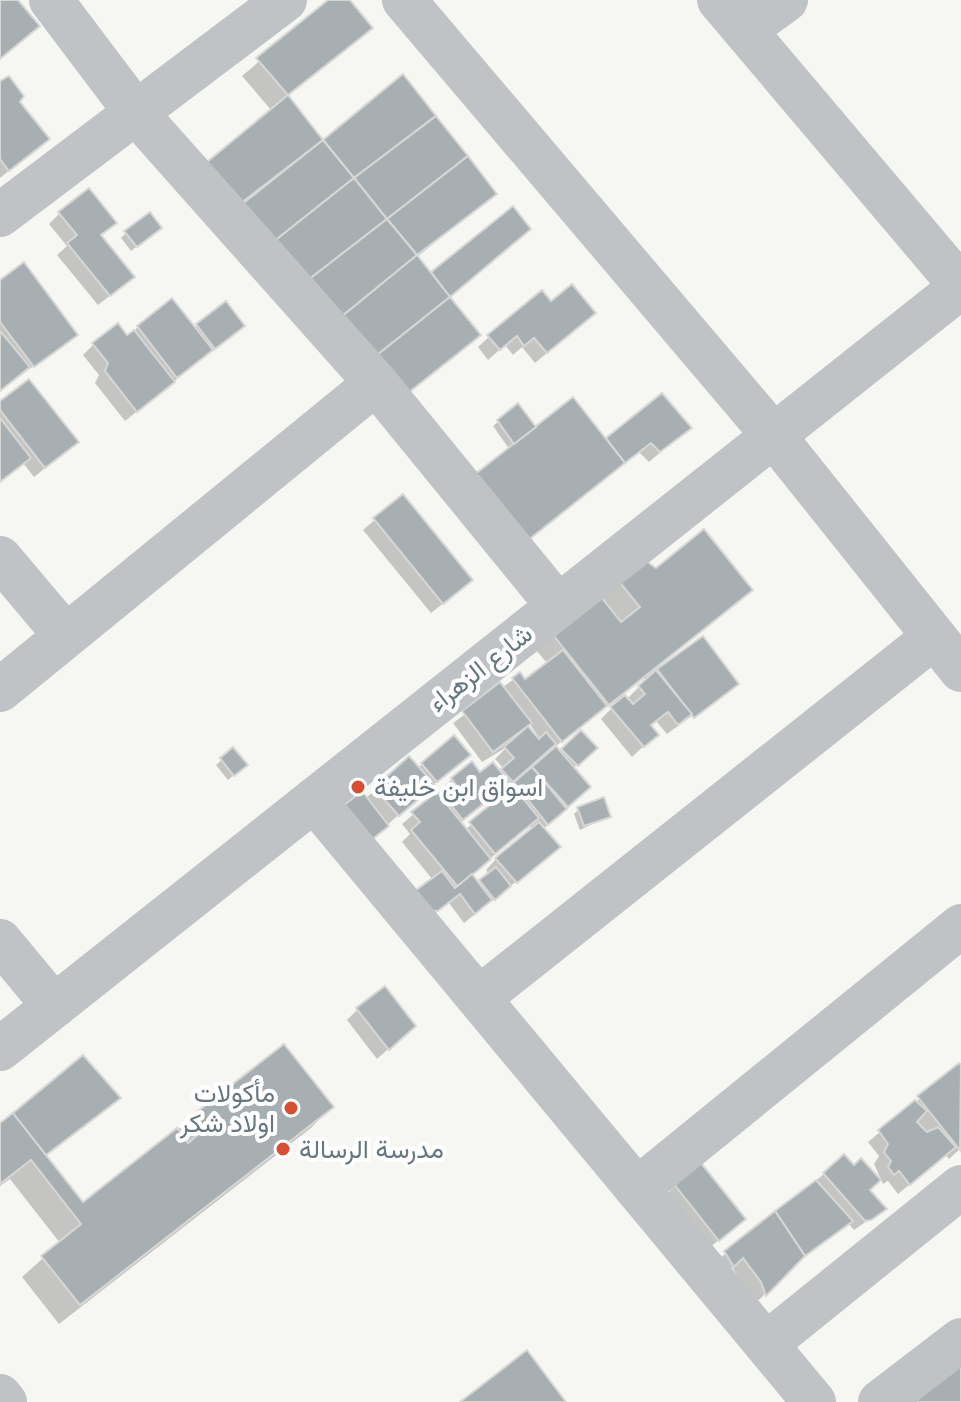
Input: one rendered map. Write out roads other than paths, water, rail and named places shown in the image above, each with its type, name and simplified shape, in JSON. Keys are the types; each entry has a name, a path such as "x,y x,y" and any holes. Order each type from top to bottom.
{"street":[{"path":"51,0 137,114 376,383 558,606"},
{"path":"0,215 285,0"},
{"path":"404,0 774,436 961,670"},
{"path":"786,0 732,15 961,287"},
{"name":"شارع الزهراء","path":"0,1049 961,287"},
{"path":"0,690 376,383"},
{"path":"0,558 65,635"},
{"path":"479,998 934,637"},
{"path":"314,800 814,1402"},
{"path":"637,1189 961,926"},
{"path":"0,941 54,1006"},
{"path":"766,1344 961,1187"},
{"path":"880,1402 961,1340"},
{"path":"0,1396 5,1402"}],"place":[{"name":"اسواق ابن خليفة","path":"358,787"},
{"name":"مأكولات اولاد شكر","path":"291,1108"},
{"name":"مدرسة الرسالة","path":"283,1149"}]}
